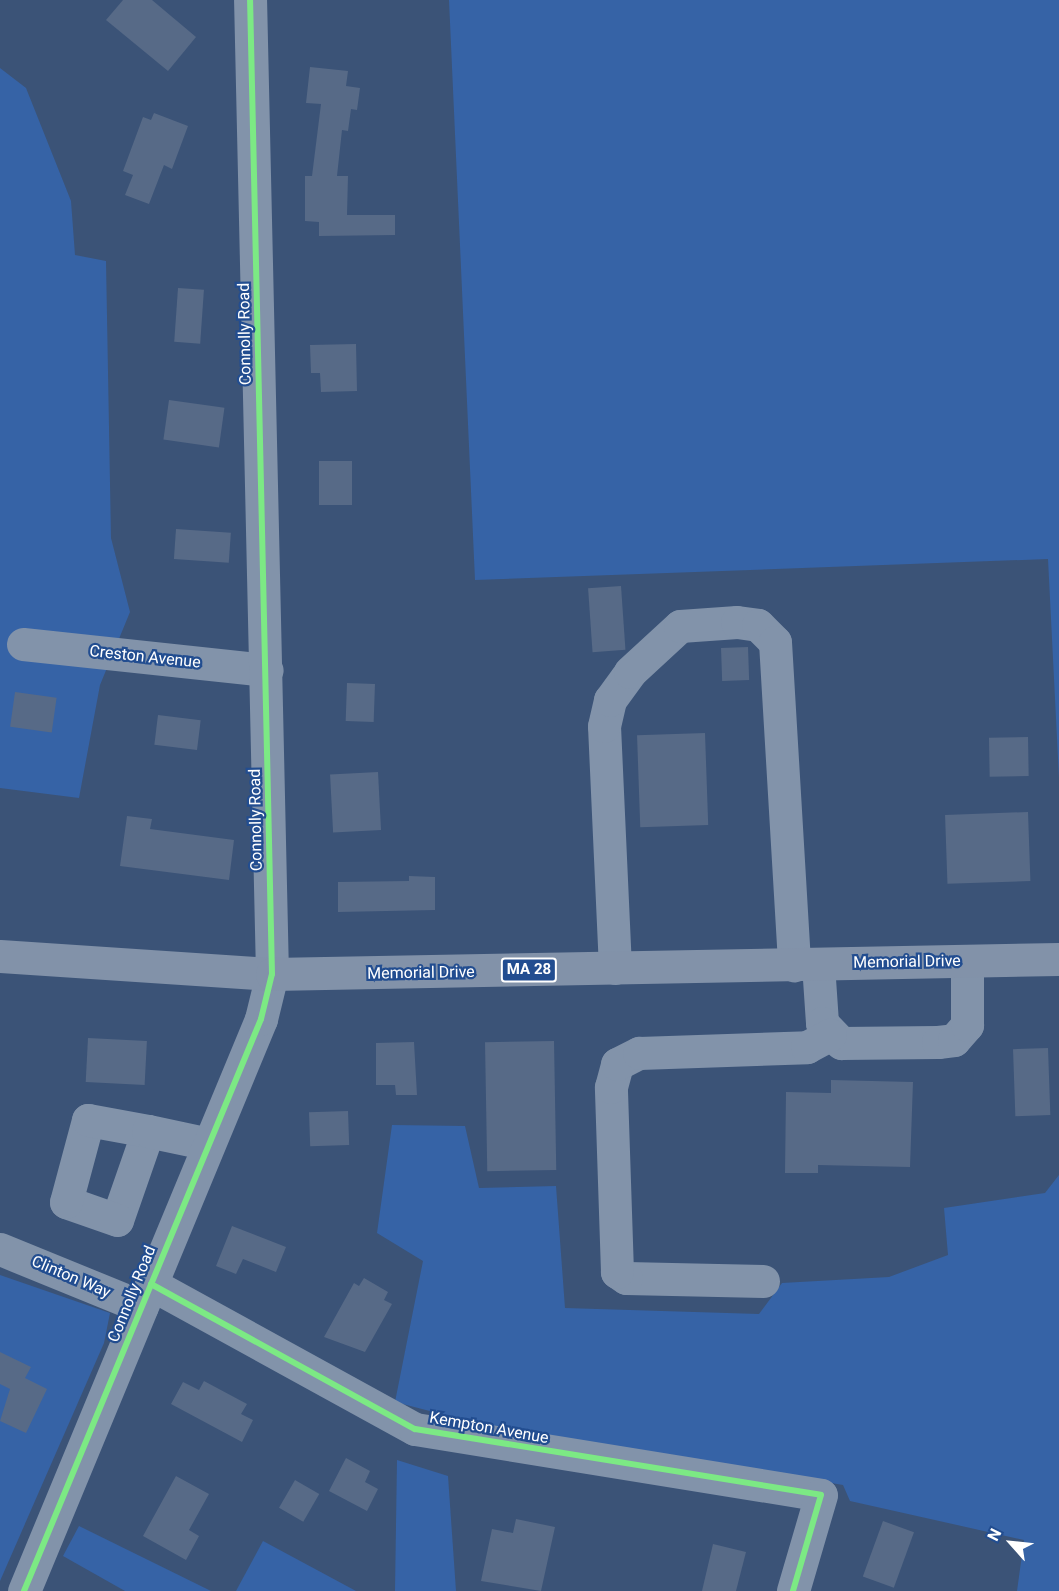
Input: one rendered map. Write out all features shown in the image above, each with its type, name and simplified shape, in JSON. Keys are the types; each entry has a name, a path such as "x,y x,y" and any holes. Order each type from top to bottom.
{"main road":[{"name":"Memorial Drive","path":"0,956 272,974 1059,959"}],"street":[{"name":"Connolly Road","path":"33,1589 146,1296 261,1018 272,974 267,670 250,0"},
{"path":"615,968 604,726 610,700 630,672 680,626 737,622 758,625 775,642 806,965 822,1023 830,1035 841,1043 954,1040 967,1025 967,961"},
{"name":"Creston Avenue","path":"23,644 267,670"},
{"path":"763,1281 626,1278 617,1272 611,1087 617,1064 639,1053 807,1047 830,1035"},
{"path":"148,1131 209,1144"},
{"name":"Clinton Way","path":"0,1249 146,1296"},
{"name":"Kempton Avenue","path":"146,1296 415,1429 821,1495 793,1591"}],"shaded area":[{"path":"449,0 1059,0 1059,778 1048,559 475,580"},
{"path":"0,68 26,88 71,201 75,255 106,261 111,538 130,612 100,685 79,798 0,788"},
{"path":"392,1125 465,1126 479,1188 556,1186 565,1308 759,1314 782,1283 889,1277 948,1255 944,1208 1045,1193 1059,1175 1059,1591 1017,1591 1024,1540 850,1501 843,1485 476,1423 395,1402 423,1261 377,1233"},
{"path":"0,1275 110,1313 104,1343 0,1581"},
{"path":"397,1460 448,1476 456,1591 395,1591"},
{"path":"79,1526 211,1591 125,1591 63,1556"},
{"path":"263,1541 356,1591 236,1591"}],"building":[{"path":"123,0 152,0 196,37 168,71 106,20"},
{"path":"310,67 348,71 346,86 360,88 357,110 351,109 348,131 342,130 337,176 348,176 347,215 395,215 395,235 319,236 319,222 305,221 305,176 312,176 321,104 306,103"},
{"path":"154,113 188,126 172,169 164,165 149,204 125,195 133,175 123,171 143,117 151,120"},
{"path":"178,288 204,290 200,344 174,342"},
{"path":"356,344 357,391 321,392 320,373 311,373 310,345"},
{"path":"169,400 224,408 219,447 163,440"},
{"path":"319,461 352,461 352,505 319,505"},
{"path":"176,529 231,533 229,563 174,559"},
{"path":"621,586 625,650 593,652 588,588"},
{"path":"748,647 749,680 722,681 721,648"},
{"path":"347,683 375,684 374,722 346,721"},
{"path":"15,692 57,698 52,733 10,727"},
{"path":"158,715 201,720 197,750 154,745"},
{"path":"705,733 708,825 640,827 637,735"},
{"path":"1028,737 1029,776 990,777 989,738"},
{"path":"378,772 381,830 333,832 330,775"},
{"path":"1028,812 1030,881 947,884 945,815"},
{"path":"127,816 152,819 150,829 234,840 229,880 120,866"},
{"path":"409,876 435,877 435,910 338,912 338,882 409,881"},
{"path":"88,1038 147,1041 145,1085 86,1082"},
{"path":"554,1041 556,1170 487,1171 485,1042"},
{"path":"414,1042 417,1095 396,1095 395,1085 376,1085 376,1043"},
{"path":"1048,1048 1050,1115 1015,1116 1013,1049"},
{"path":"831,1080 913,1082 910,1167 818,1165 818,1173 785,1173 786,1092 831,1093"},
{"path":"348,1111 349,1145 310,1146 309,1112"},
{"path":"232,1226 286,1247 276,1272 243,1259 236,1274 216,1266"},
{"path":"364,1278 388,1292 384,1300 392,1304 365,1352 324,1337 354,1283 359,1286"},
{"path":"0,1352 31,1367 25,1378 47,1389 26,1433 0,1421 10,1389 0,1384"},
{"path":"204,1381 247,1404 241,1414 253,1420 242,1442 171,1404 183,1382 199,1390"},
{"path":"346,1458 370,1471 365,1482 378,1489 367,1511 329,1491"},
{"path":"176,1476 209,1494 189,1530 199,1536 186,1560 143,1536"},
{"path":"295,1480 319,1494 303,1522 279,1508"},
{"path":"516,1519 555,1527 541,1591 481,1581 492,1529 513,1533"},
{"path":"883,1521 914,1532 894,1588 863,1576"},
{"path":"713,1544 746,1552 736,1591 702,1591"}],"cycle path":[{"path":"24,1591 261,1019 272,974 250,0"},
{"path":"151,1284 415,1429 821,1495 793,1591"}]}
